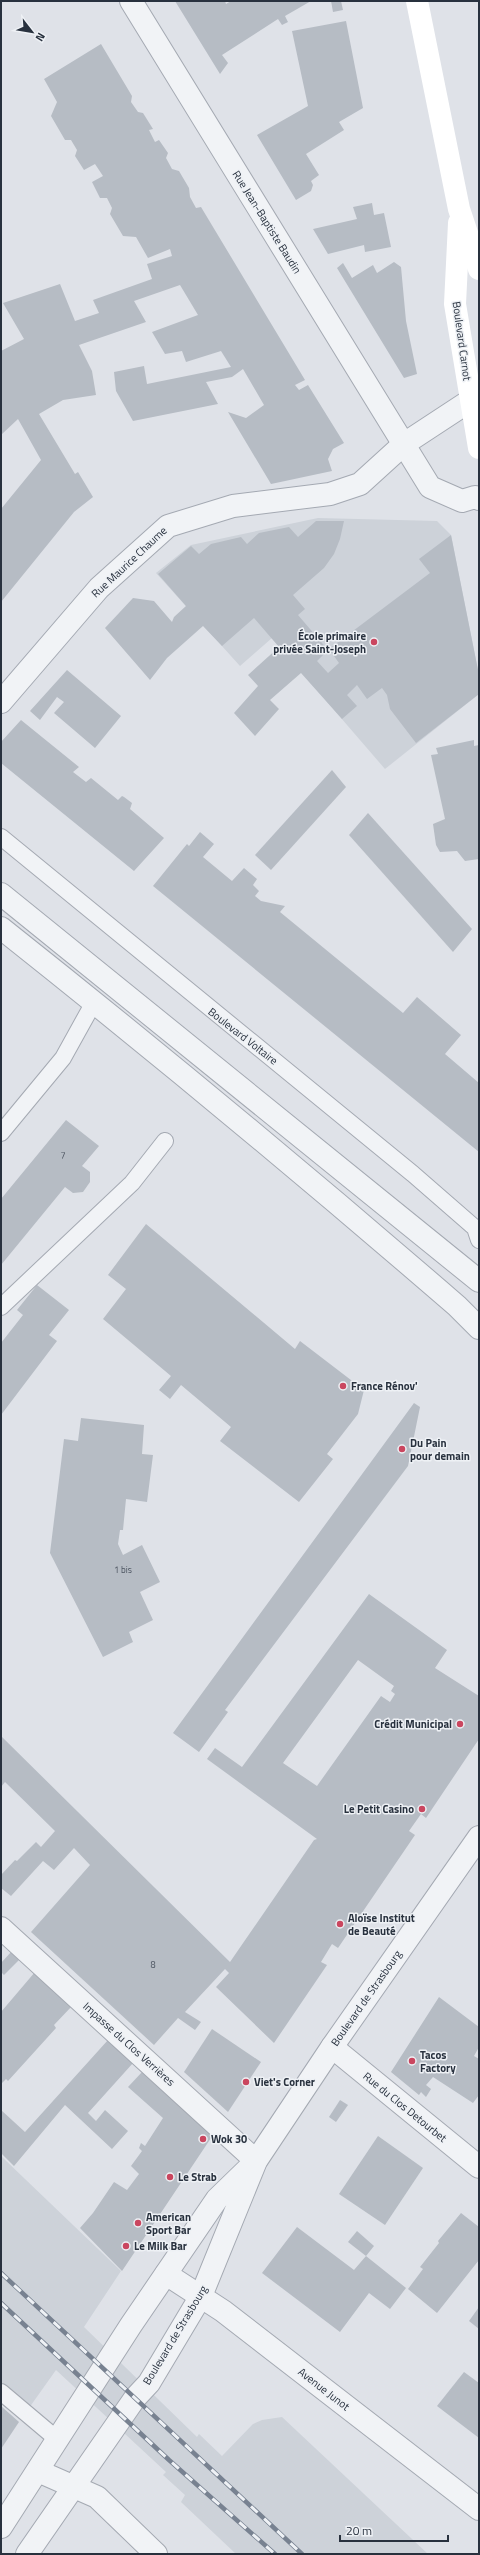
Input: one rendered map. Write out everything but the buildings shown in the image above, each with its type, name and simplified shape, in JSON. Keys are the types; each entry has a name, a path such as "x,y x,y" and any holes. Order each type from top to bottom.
{"main road":[{"name":"Boulevard Carnot","path":"417,1 459,209 479,269"},
{"name":"Boulevard Carnot","path":"459,209 455,304 479,448"}],"street":[{"name":"Rue Jean-Baptiste Baudin","path":"131,1 404,444"},
{"name":"Rue Maurice Chaume","path":"1,702 99,588 168,526 233,506 330,494 360,484 404,444 471,400"},
{"path":"404,444 430,487 462,501 475,497 479,499"},
{"path":"1,894 479,1281"},
{"path":"1,928 295,1166 457,1306 479,1328"},
{"name":"Boulevard de Strasbourg","path":"1,2527 166,2274 217,2199 256,2160 479,1837"},
{"name":"Impasse du Clos Verrières","path":"1,1928 256,2160"},
{"name":"Rue du Clos Detourbet","path":"332,2048 479,2167"},
{"name":"Boulevard de Strasbourg","path":"27,2554 72,2486 135,2398 149,2383 200,2296 256,2160"},
{"name":"Avenue Junot","path":"166,2274 223,2311 479,2509"},
{"path":"38,2471 97,2497 156,2554"}],"lane":[{"name":"Boulevard Voltaire","path":"1,837 413,1174 475,1228 479,1240"},
{"path":"1,1133 63,1058 94,1002"},
{"path":"1,1307 132,1183 165,1141"},
{"path":"1,2392 58,2440"}],"shaded area":[{"name":"École primaire privée Saint-Joseph","path":"318,518 437,521 451,535 479,675 479,694 385,769 272,638 240,666 156,573 191,545"},
{"path":"1,2156 121,2271 84,2327 197,2437 199,2434 222,2456 253,2424 262,2420 282,2417 428,2554 236,2554 181,2502 185,2495 163,2475 166,2472 56,2370 29,2408 1,2382"}],"railway":[{"path":"1,2273 302,2554"},
{"path":"1,2303 169,2460 275,2554"}],"place":[{"name":"École primaire privée Saint-Joseph","path":"374,642"},
{"name":"France Rénov'","path":"343,1386"},
{"name":"Du Pain pour demain","path":"402,1449"},
{"name":"Crédit Municipal","path":"460,1724"},
{"name":"Le Petit Casino","path":"422,1809"},
{"name":"Aloïse Institut de Beauté","path":"340,1924"},
{"name":"Tacos Factory","path":"412,2061"},
{"name":"Viet's Corner","path":"246,2082"},
{"name":"Wok 30","path":"203,2139"},
{"name":"Le Strab","path":"170,2177"},
{"name":"American Sport Bar","path":"138,2223"},
{"name":"Le Milk Bar","path":"126,2246"}]}
